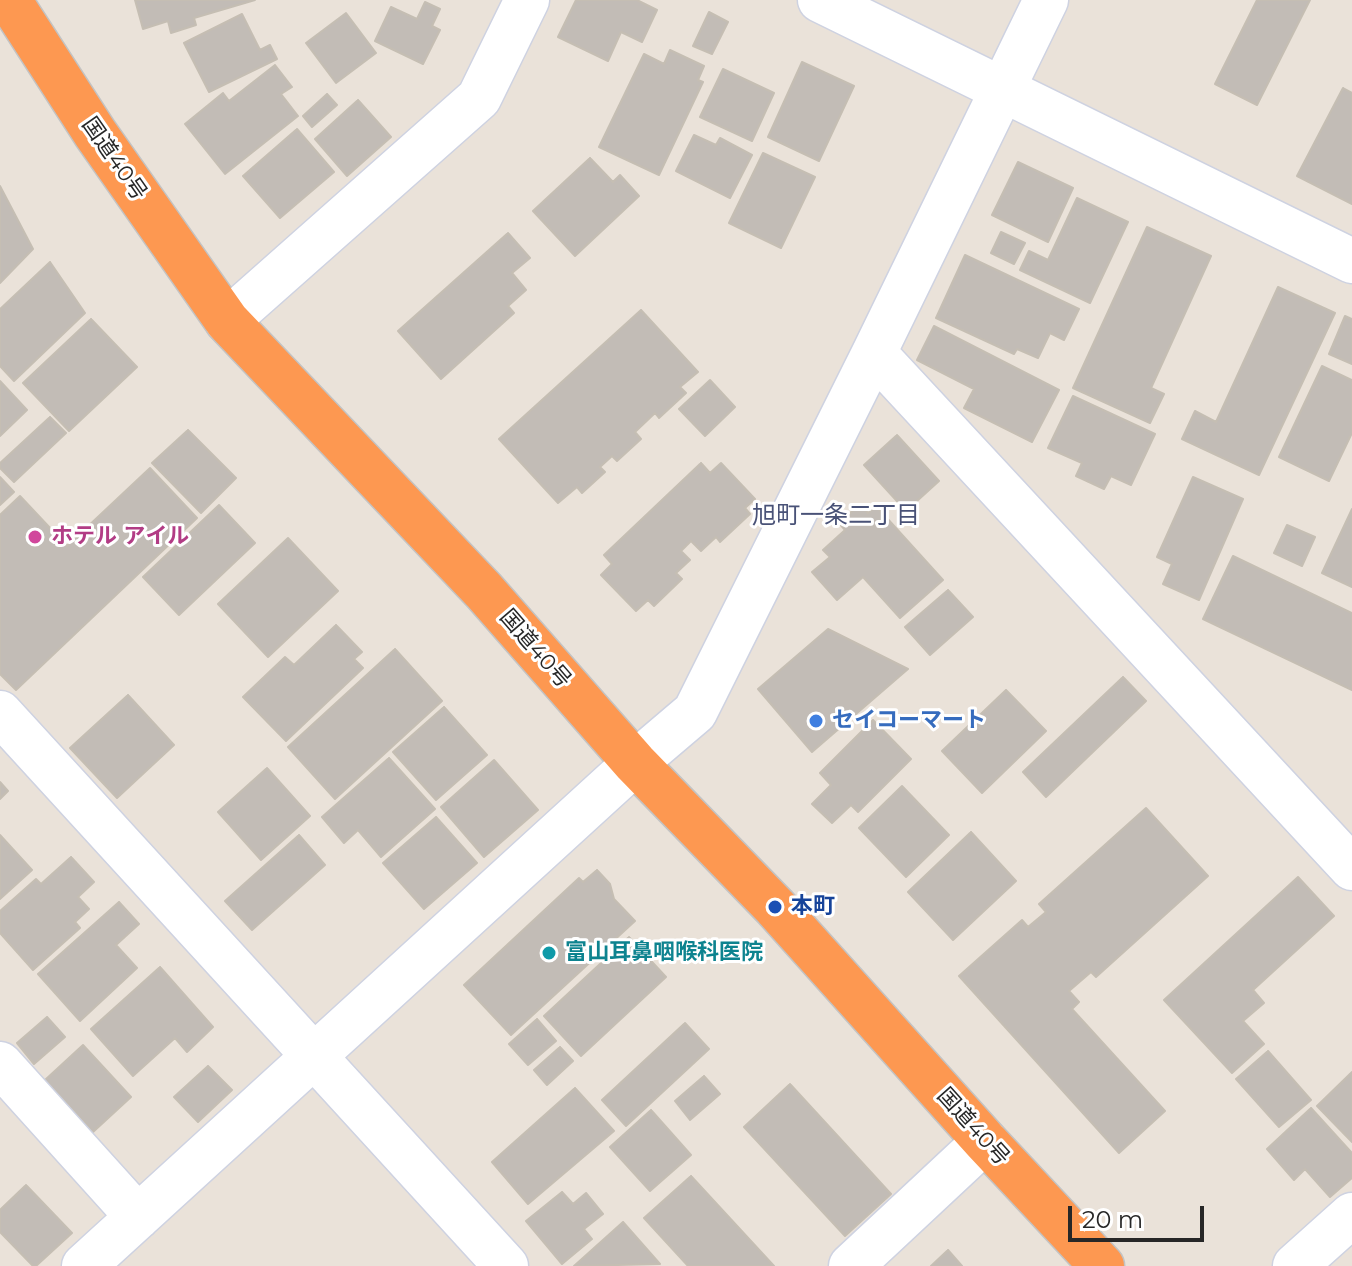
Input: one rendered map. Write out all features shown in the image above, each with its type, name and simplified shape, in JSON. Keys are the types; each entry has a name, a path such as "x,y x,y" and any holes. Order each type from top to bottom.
{"highway":[{"name":"国道40号","path":"9,0 95,133 227,321 484,591 635,763 775,907 1102,1266"}],"street":[{"path":"227,321 479,98 527,0"},
{"path":"820,0 1352,261"},
{"path":"84,1266 635,763 695,712 1046,0"},
{"path":"874,353 1352,868"},
{"path":"0,713 506,1266"},
{"path":"0,1064 138,1217"},
{"path":"851,1266 985,1141"},
{"path":"1295,1266 1352,1215"}],"building":[{"path":"135,0 255,0 194,18 196,25 171,33 168,21 143,29"},
{"path":"576,0 637,0 657,10 642,42 621,32 608,61 558,37"},
{"path":"1257,0 1310,0 1257,105 1215,84"},
{"path":"425,2 440,9 432,26 440,30 423,64 375,41 391,7 417,19"},
{"path":"709,12 728,22 712,54 693,46"},
{"path":"346,13 376,53 336,83 306,43"},
{"path":"242,14 260,50 270,45 277,59 209,92 184,43"},
{"path":"670,50 704,66 698,80 703,82 659,175 599,147 644,54 664,64"},
{"path":"802,62 854,86 819,161 768,137"},
{"path":"275,65 292,87 281,94 298,116 225,174 185,124 223,93 229,101"},
{"path":"723,69 774,93 752,141 700,117"},
{"path":"1343,88 1352,93 1352,204 1297,176"},
{"path":"327,94 337,105 312,127 303,116"},
{"path":"358,100 391,137 347,176 315,139"},
{"path":"297,129 334,172 280,218 243,176"},
{"path":"694,135 716,145 720,138 752,155 730,198 676,171"},
{"path":"763,153 815,177 781,248 729,223"},
{"path":"590,158 613,182 620,175 639,196 575,256 533,211"},
{"path":"1018,162 1073,188 1048,242 992,215"},
{"path":"0,186 33,249 0,283"},
{"path":"1077,198 1128,222 1090,303 1020,270 1029,251 1048,260"},
{"path":"1147,227 1211,256 1151,388 1164,394 1150,423 1073,388"},
{"path":"1001,232 1025,243 1014,264 991,253"},
{"path":"508,233 530,258 512,273 526,290 508,306 514,313 441,379 398,331"},
{"path":"965,255 1079,309 1064,340 1050,333 1038,358 1017,349 1014,354 936,318"},
{"path":"50,262 85,313 14,381 0,366 0,309"},
{"path":"1278,287 1335,313 1259,475 1182,439 1195,411 1216,422"},
{"path":"641,310 698,372 680,387 686,393 659,418 655,413 635,432 641,439 617,461 612,456 600,467 605,472 582,493 577,487 558,503 499,439"},
{"path":"1345,316 1352,319 1352,364 1329,354"},
{"path":"91,319 137,367 69,431 23,383"},
{"path":"934,326 1059,390 1032,442 964,408 974,389 917,360"},
{"path":"1322,366 1352,380 1352,433 1329,481 1279,457"},
{"path":"710,380 735,407 705,436 679,409"},
{"path":"0,381 27,410 0,436"},
{"path":"1073,396 1155,434 1131,485 1111,476 1104,489 1076,476 1082,463 1048,448"},
{"path":"50,417 66,433 14,482 0,468 0,463"},
{"path":"188,430 236,478 201,513 152,463"},
{"path":"897,435 939,481 906,511 864,465"},
{"path":"701,463 710,473 721,463 755,499 745,508 750,514 720,542 716,537 701,551 691,541 681,551 690,560 676,573 682,579 654,606 648,600 636,611 601,575 612,564 604,555"},
{"path":"150,468 197,518 16,690 0,674 0,515 20,496 67,546"},
{"path":"0,477 14,492 0,505"},
{"path":"1193,477 1243,499 1199,600 1163,584 1172,564 1157,557"},
{"path":"860,504 868,513 876,506 943,580 900,618 863,577 837,600 812,572 830,557 823,550 845,530 839,523"},
{"path":"219,505 255,543 179,615 143,577"},
{"path":"1352,509 1352,587 1322,573"},
{"path":"1287,525 1315,537 1302,566 1274,553"},
{"path":"288,538 338,591 268,657 218,604"},
{"path":"1233,556 1352,613 1352,690 1203,619"},
{"path":"948,590 973,617 930,655 905,627"},
{"path":"336,625 362,652 354,659 363,668 286,741 243,697 285,657 294,665"},
{"name":"セイコーマート","path":"828,629 908,669 812,752 758,689"},
{"path":"395,649 442,701 335,799 288,747"},
{"path":"1123,677 1146,701 1046,797 1023,772"},
{"path":"1006,690 1046,731 982,793 942,751"},
{"path":"128,695 174,745 117,798 70,748"},
{"path":"444,707 487,755 436,800 393,752"},
{"path":"873,720 911,759 858,812 851,805 832,823 812,804 831,785 820,773"},
{"path":"389,758 435,809 381,857 358,830 344,843 322,817"},
{"path":"494,760 538,810 484,857 441,807"},
{"path":"267,768 310,816 261,860 218,812"},
{"path":"0,782 8,791 0,799"},
{"path":"902,786 949,835 906,877 859,828"},
{"path":"1146,808 1208,876 1096,977 1091,972 1069,991 1079,1002 1072,1009 1165,1111 1119,1153 959,976 1022,920 1028,927 1046,912 1039,904"},
{"path":"436,817 477,863 424,909 383,863"},
{"path":"971,832 1016,881 953,940 908,892"},
{"path":"0,835 32,870 0,899"},
{"path":"299,835 325,865 252,930 225,901"},
{"path":"71,857 94,882 78,897 89,909 75,922 80,928 33,970 0,933 0,911 36,879 41,884"},
{"name":"富山耳鼻咽喉科医院","path":"597,870 610,884 614,899 635,921 511,1035 464,985 579,878 583,882"},
{"path":"1298,877 1334,916 1253,990 1264,1003 1243,1021 1264,1044 1232,1073 1164,1000"},
{"path":"119,902 139,924 116,945 137,968 80,1021 38,974"},
{"path":"629,937 666,977 581,1056 544,1016"},
{"path":"160,967 213,1027 187,1052 175,1038 133,1076 91,1029"},
{"path":"47,1017 65,1037 34,1064 17,1043"},
{"path":"537,1019 556,1041 528,1065 509,1044"},
{"path":"685,1023 709,1049 626,1126 602,1100"},
{"path":"83,1045 131,1097 93,1132 45,1080"},
{"path":"560,1047 573,1061 547,1085 534,1070"},
{"path":"1268,1051 1311,1100 1279,1127 1236,1079"},
{"path":"208,1066 232,1090 198,1122 174,1097"},
{"path":"1352,1072 1352,1142 1317,1106"},
{"path":"704,1076 720,1094 690,1120 675,1101"},
{"path":"790,1084 891,1194 845,1236 744,1127"},
{"path":"575,1088 614,1131 528,1204 492,1162"},
{"path":"1311,1108 1352,1153 1352,1178 1330,1197 1305,1169 1294,1180 1267,1149"},
{"path":"651,1110 691,1155 650,1191 610,1147"},
{"path":"691,1176 774,1266 688,1266 644,1218"},
{"path":"26,1185 72,1233 36,1266 0,1232 0,1210"},
{"path":"562,1192 573,1204 586,1193 603,1214 584,1229 592,1239 562,1264 526,1221"},
{"path":"623,1222 660,1264 574,1266"},
{"path":"948,1250 962,1266 931,1266"}],"place":[{"name":"ホテル アイル","path":"35,537"},
{"name":"セイコーマート","path":"816,721"},
{"name":"本町","path":"775,907"},
{"name":"富山耳鼻咽喉科医院","path":"549,953"}],"district":[{"name":"旭町一条二丁目","path":"836,516"}]}
